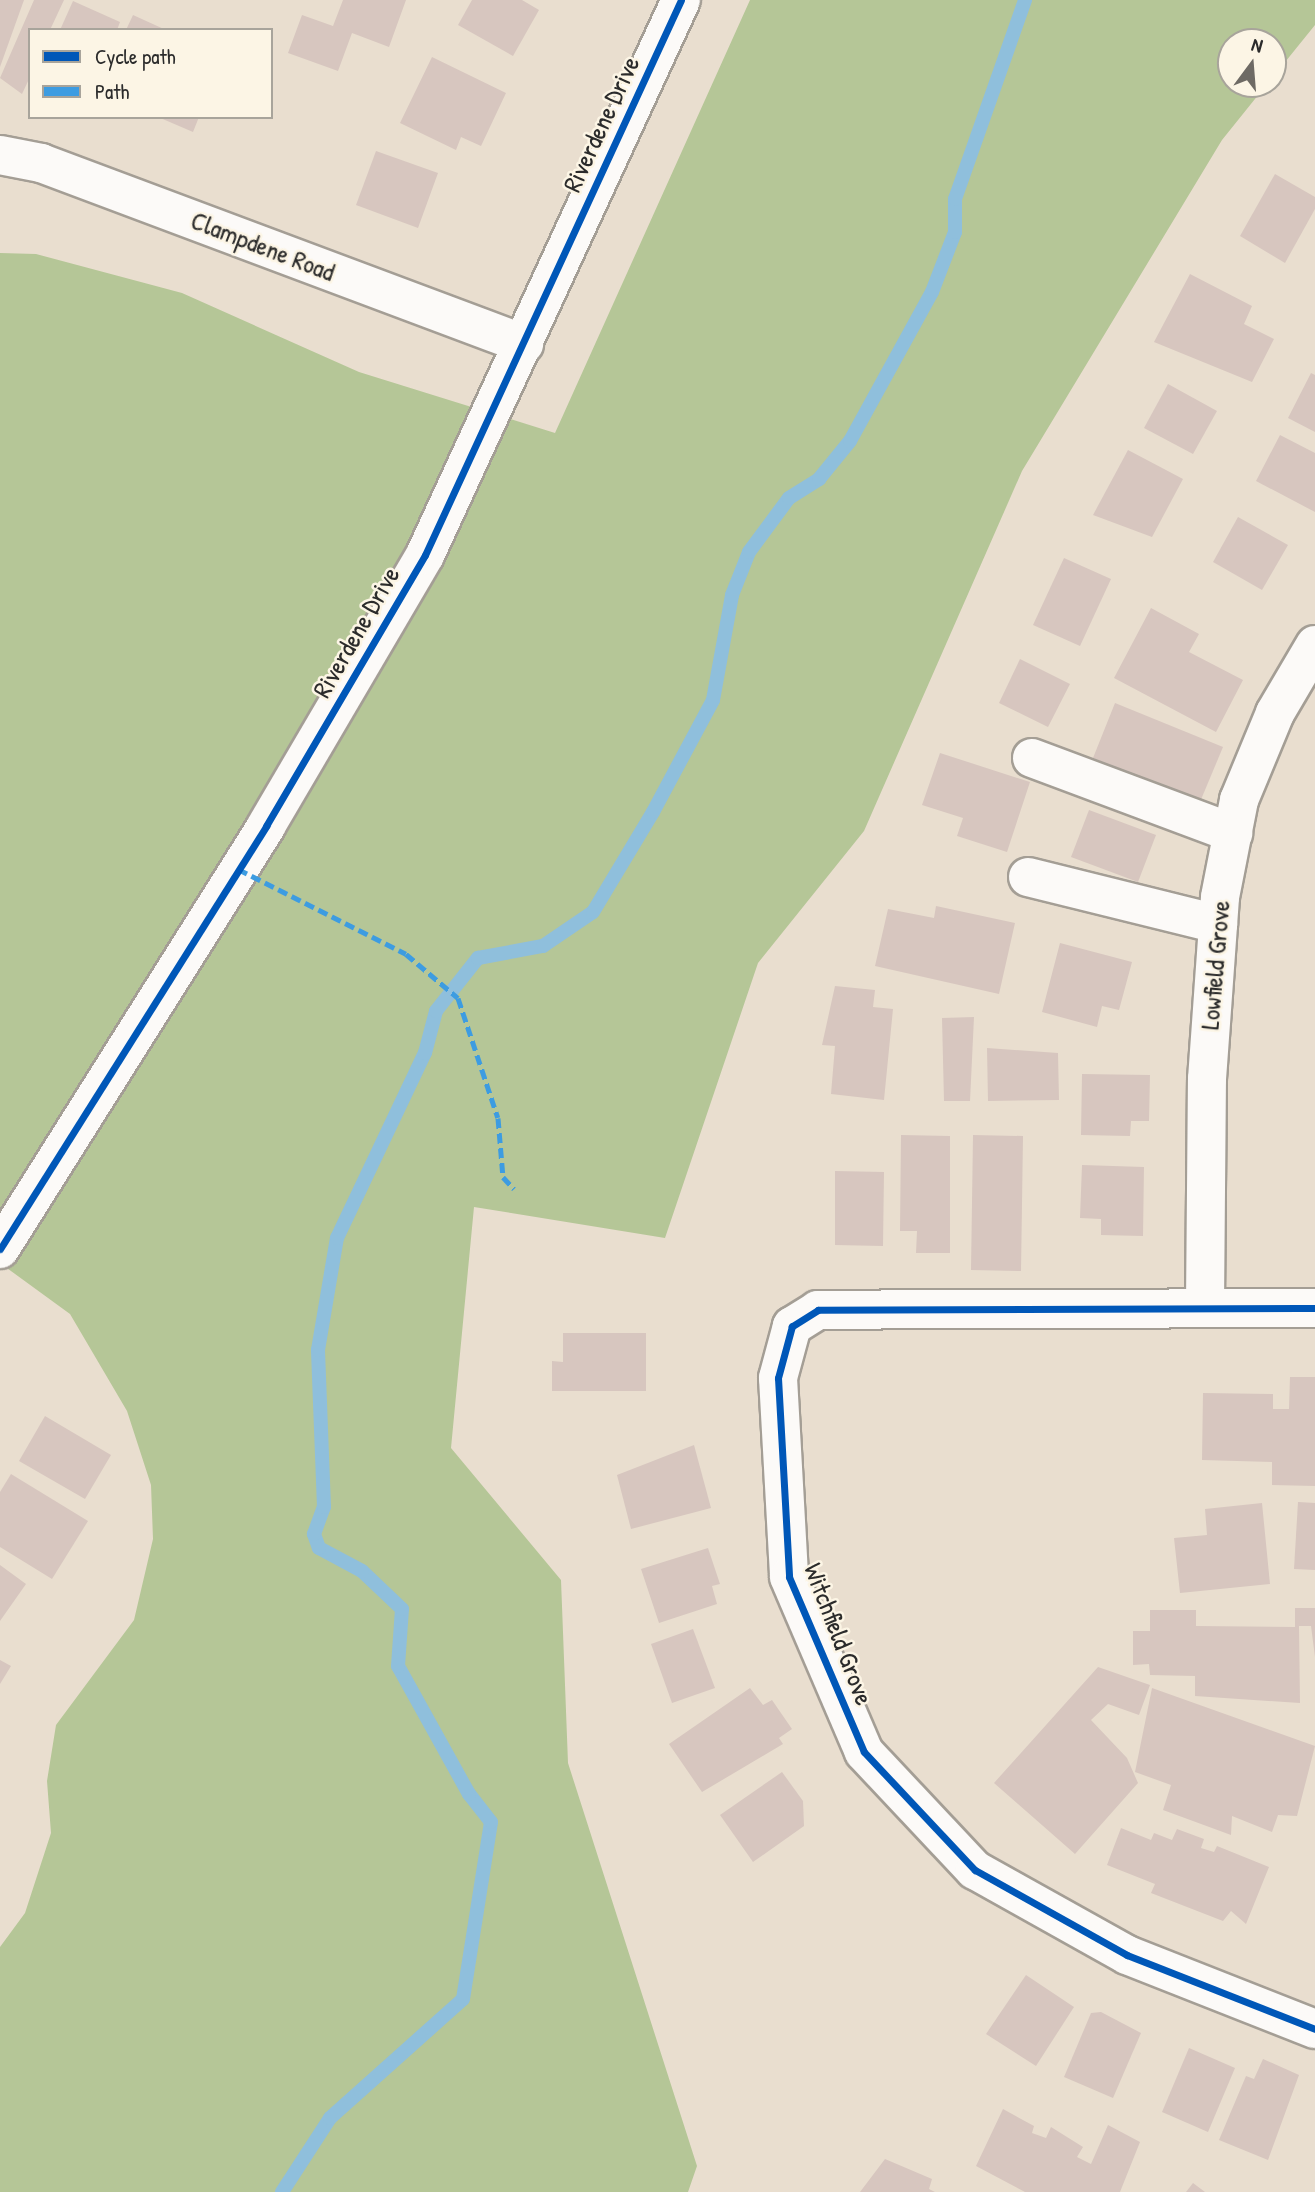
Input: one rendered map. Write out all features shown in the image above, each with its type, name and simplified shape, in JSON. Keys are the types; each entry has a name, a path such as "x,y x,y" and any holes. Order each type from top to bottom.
{"street":[{"name":"Riverdene Drive","path":"0,1249 266,826 425,555 681,0"},
{"name":"Clampdene Road","path":"0,155 41,163 524,344"},
{"name":"Lowfield Grove","path":"1205,1306 1207,1079 1218,923 1233,832 1275,713 1315,645"},
{"path":"1032,758 1233,832"},
{"path":"1028,877 1218,923"},
{"name":"Witchfield Grove","path":"1315,1308 837,1308 803,1315 784,1345 778,1378 789,1577 864,1752 975,1870 1128,1955 1315,2029"}],"green space":[{"path":"750,0 1315,0 1315,25 1287,60 1287,28 1217,28 1217,98 1256,98 1222,140 1022,471 864,831 758,963 665,1238 474,1207 451,1448 561,1580 568,1763 697,2166 688,2192 0,2192 0,1947 25,1913 51,1833 47,1781 56,1725 134,1620 153,1539 151,1485 127,1411 70,1314 0,1263 0,253 36,254 182,293 359,372 555,433"}],"building":[{"path":"0,0 24,0 0,67"},
{"path":"34,0 64,0 51,28 28,28 28,81 22,94 0,78"},
{"path":"343,0 406,0 389,47 352,33 338,71 288,53 302,15 333,26"},
{"path":"472,0 522,0 539,10 513,56 458,25"},
{"path":"73,1 120,22 118,28 61,28"},
{"path":"133,15 162,28 127,28"},
{"path":"432,57 506,93 481,146 461,137 456,150 400,123"},
{"path":"163,119 198,119 193,132"},
{"path":"376,151 438,173 418,228 356,205"},
{"path":"1275,174 1315,197 1315,209 1285,263 1240,236"},
{"path":"1190,274 1252,306 1244,324 1274,339 1252,382 1154,342"},
{"path":"1311,373 1315,375 1315,432 1288,418"},
{"path":"1168,384 1217,411 1193,454 1144,428"},
{"path":"1280,435 1315,453 1315,512 1256,481"},
{"path":"1128,450 1183,479 1152,537 1093,515"},
{"path":"1238,517 1288,545 1262,590 1213,562"},
{"path":"1064,558 1111,579 1080,646 1033,625"},
{"path":"1151,608 1199,634 1189,652 1243,680 1216,732 1114,678"},
{"path":"1020,659 1070,684 1048,727 999,703"},
{"path":"1115,703 1223,747 1200,802 1093,758"},
{"path":"940,753 1030,782 1007,852 957,836 963,818 922,805"},
{"path":"1089,810 1156,835 1138,882 1071,857"},
{"path":"936,906 1015,923 999,994 875,966 888,909 934,918"},
{"path":"1060,943 1132,962 1119,1010 1102,1006 1097,1027 1042,1012"},
{"path":"835,986 875,990 873,1007 893,1009 884,1100 831,1094 835,1046 822,1045"},
{"path":"974,1017 970,1101 944,1101 942,1018"},
{"path":"987,1048 1058,1053 1059,1100 988,1101"},
{"path":"1082,1074 1150,1075 1149,1121 1131,1121 1130,1136 1081,1135"},
{"path":"901,1135 950,1136 950,1253 916,1253 917,1231 900,1231"},
{"path":"973,1135 1023,1136 1021,1271 971,1270"},
{"path":"1082,1165 1144,1167 1143,1236 1101,1235 1101,1219 1080,1218"},
{"path":"835,1171 884,1172 883,1246 835,1245"},
{"path":"563,1333 646,1333 646,1391 552,1391 552,1361 563,1362"},
{"path":"1290,1377 1315,1377 1315,1486 1272,1485 1272,1462 1202,1460 1203,1393 1273,1394 1273,1409 1289,1409"},
{"path":"45,1416 111,1455 85,1499 19,1461"},
{"path":"694,1445 711,1508 631,1529 617,1475"},
{"path":"11,1474 88,1521 52,1579 0,1547 0,1492"},
{"path":"1298,1502 1315,1503 1315,1570 1294,1569"},
{"path":"1262,1503 1270,1584 1180,1593 1174,1538 1207,1535 1205,1509"},
{"path":"708,1548 720,1584 712,1586 717,1604 659,1623 641,1569"},
{"path":"0,1565 26,1584 0,1621"},
{"path":"1295,1608 1315,1608 1315,1657 1311,1626 1299,1626 1300,1703 1195,1696 1195,1676 1150,1675 1149,1664 1133,1665 1133,1631 1150,1631 1150,1610 1196,1610 1196,1626 1295,1627"},
{"path":"693,1629 715,1688 672,1703 651,1644"},
{"path":"0,1660 11,1666 0,1684"},
{"path":"1098,1667 1150,1685 1139,1715 1108,1704 1091,1720 1127,1758 1138,1783 1075,1854 994,1783"},
{"path":"750,1688 763,1705 772,1700 792,1729 779,1738 783,1744 702,1792 669,1744"},
{"path":"1152,1688 1315,1746 1297,1816 1278,1815 1272,1832 1232,1816 1231,1835 1163,1810 1171,1785 1135,1772"},
{"path":"782,1772 803,1801 804,1826 753,1862 720,1815"},
{"path":"1121,1828 1151,1840 1154,1833 1172,1840 1177,1829 1204,1839 1201,1848 1214,1852 1217,1846 1269,1867 1246,1924 1231,1911 1223,1921 1151,1893 1155,1884 1107,1865"},
{"path":"1026,1975 1074,2007 1036,2066 986,2034"},
{"path":"1101,2012 1141,2033 1113,2098 1064,2077 1091,2013"},
{"path":"1189,2048 1235,2068 1208,2132 1162,2112"},
{"path":"1263,2059 1299,2075 1268,2160 1219,2140 1246,2076 1254,2079"},
{"path":"1003,2109 1034,2126 1032,2133 1046,2138 1051,2127 1083,2147 1077,2157 1091,2164 1108,2125 1140,2142 1120,2192 1025,2192 976,2166"},
{"path":"885,2159 932,2179 929,2189 935,2192 860,2192"},
{"path":"1193,2183 1205,2192 1186,2192"}],"waterway":[{"path":"282,2192 330,2118 463,1999 491,1822 469,1794 398,1666 402,1609 362,1571 319,1548 314,1534 324,1507 318,1350 337,1238 425,1053 436,1011 478,958 543,946 593,912 653,812 713,700 732,595 749,552 789,498 819,479 850,441 932,292 955,232 955,199 1025,0"}],"marked path":[{"path":"238,869 406,954 458,998 498,1118 503,1177 514,1189"}],"cycle path":[{"path":"0,1249 266,826 425,555 681,0"},
{"path":"1315,1308 818,1310 792,1326 778,1378 789,1577 864,1752 975,1870 1127,1955 1315,2029"}]}
